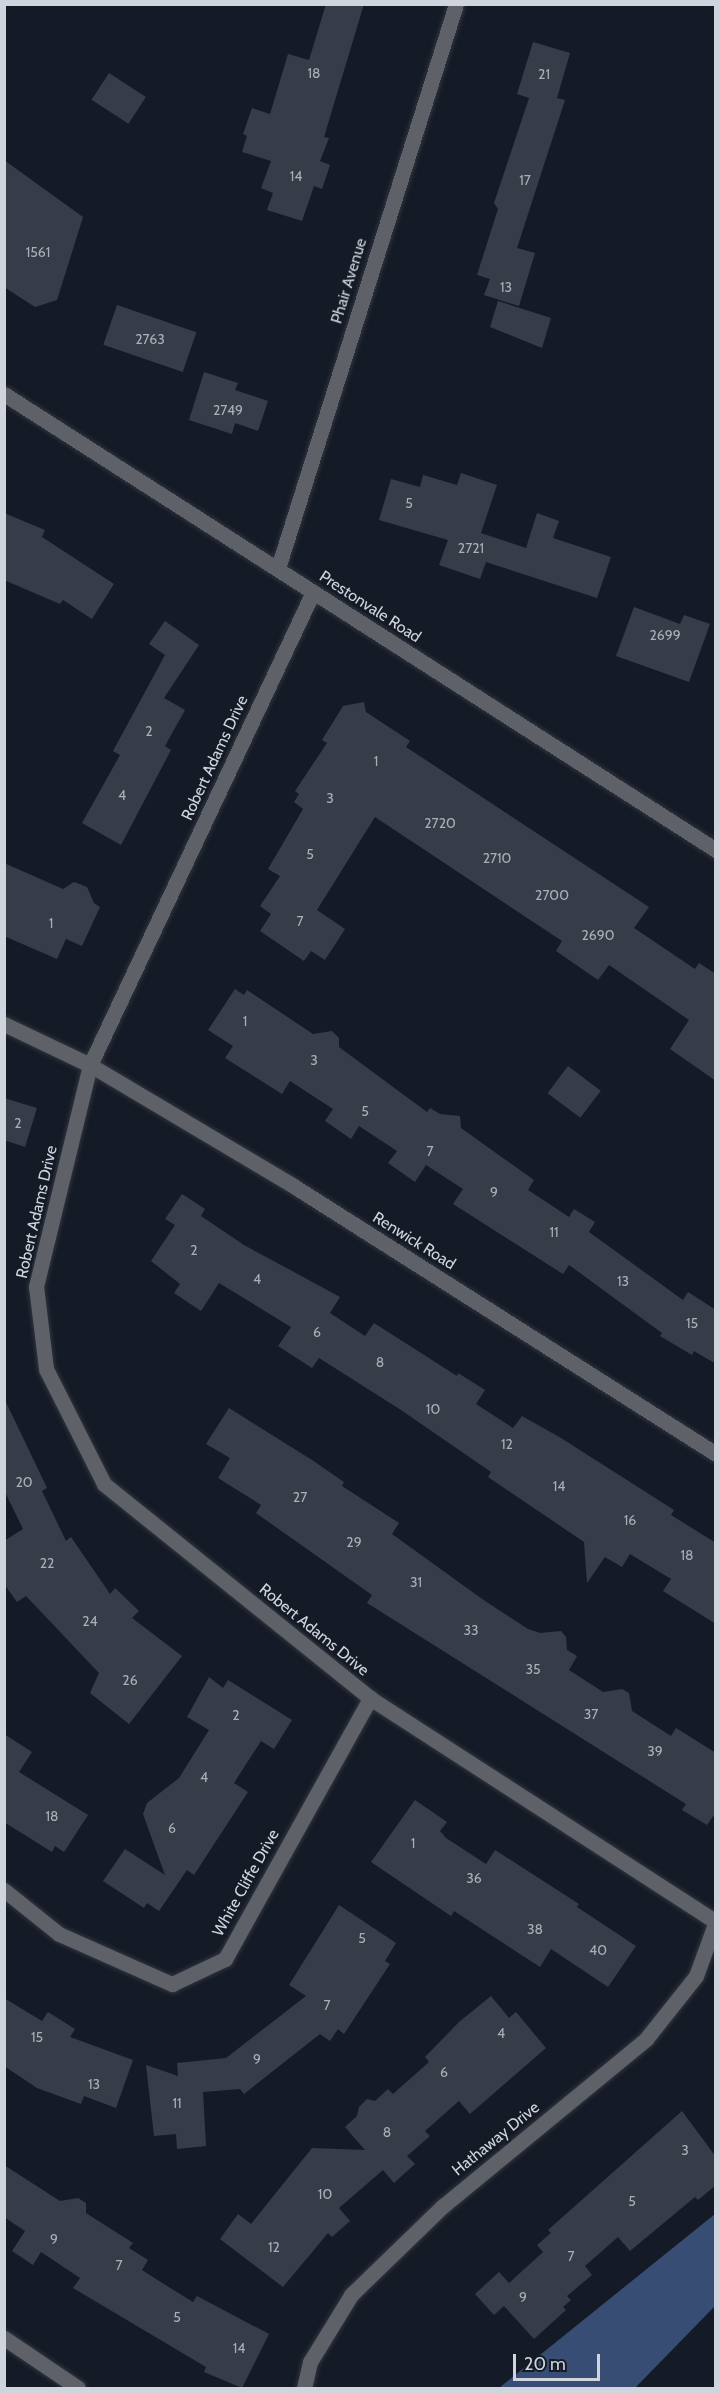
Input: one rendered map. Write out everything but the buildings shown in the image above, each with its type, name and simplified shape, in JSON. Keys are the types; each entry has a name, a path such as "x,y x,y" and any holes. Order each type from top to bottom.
{"street":[{"name":"Phair Avenue","path":"278,568 456,4"},
{"name":"Prestonvale Road","path":"4,394 716,850"},
{"name":"Robert Adams Drive","path":"313,592 90,1065 36,1286 46,1369 104,1484 370,1698 715,1922"},
{"name":"Renwick Road","path":"4,1023 90,1065 292,1185 716,1454"},
{"name":"White Cliffe Drive","path":"4,1890 59,1934 172,1984 225,1959 370,1698"},
{"name":"Hathaway Drive","path":"304,2388 310,2362 351,2295 443,2206 646,2038 696,1976 715,1922"},
{"path":"4,2338 78,2388"}],"shaded area":[{"path":"715,2214 715,2306 635,2388 499,2388"}]}
